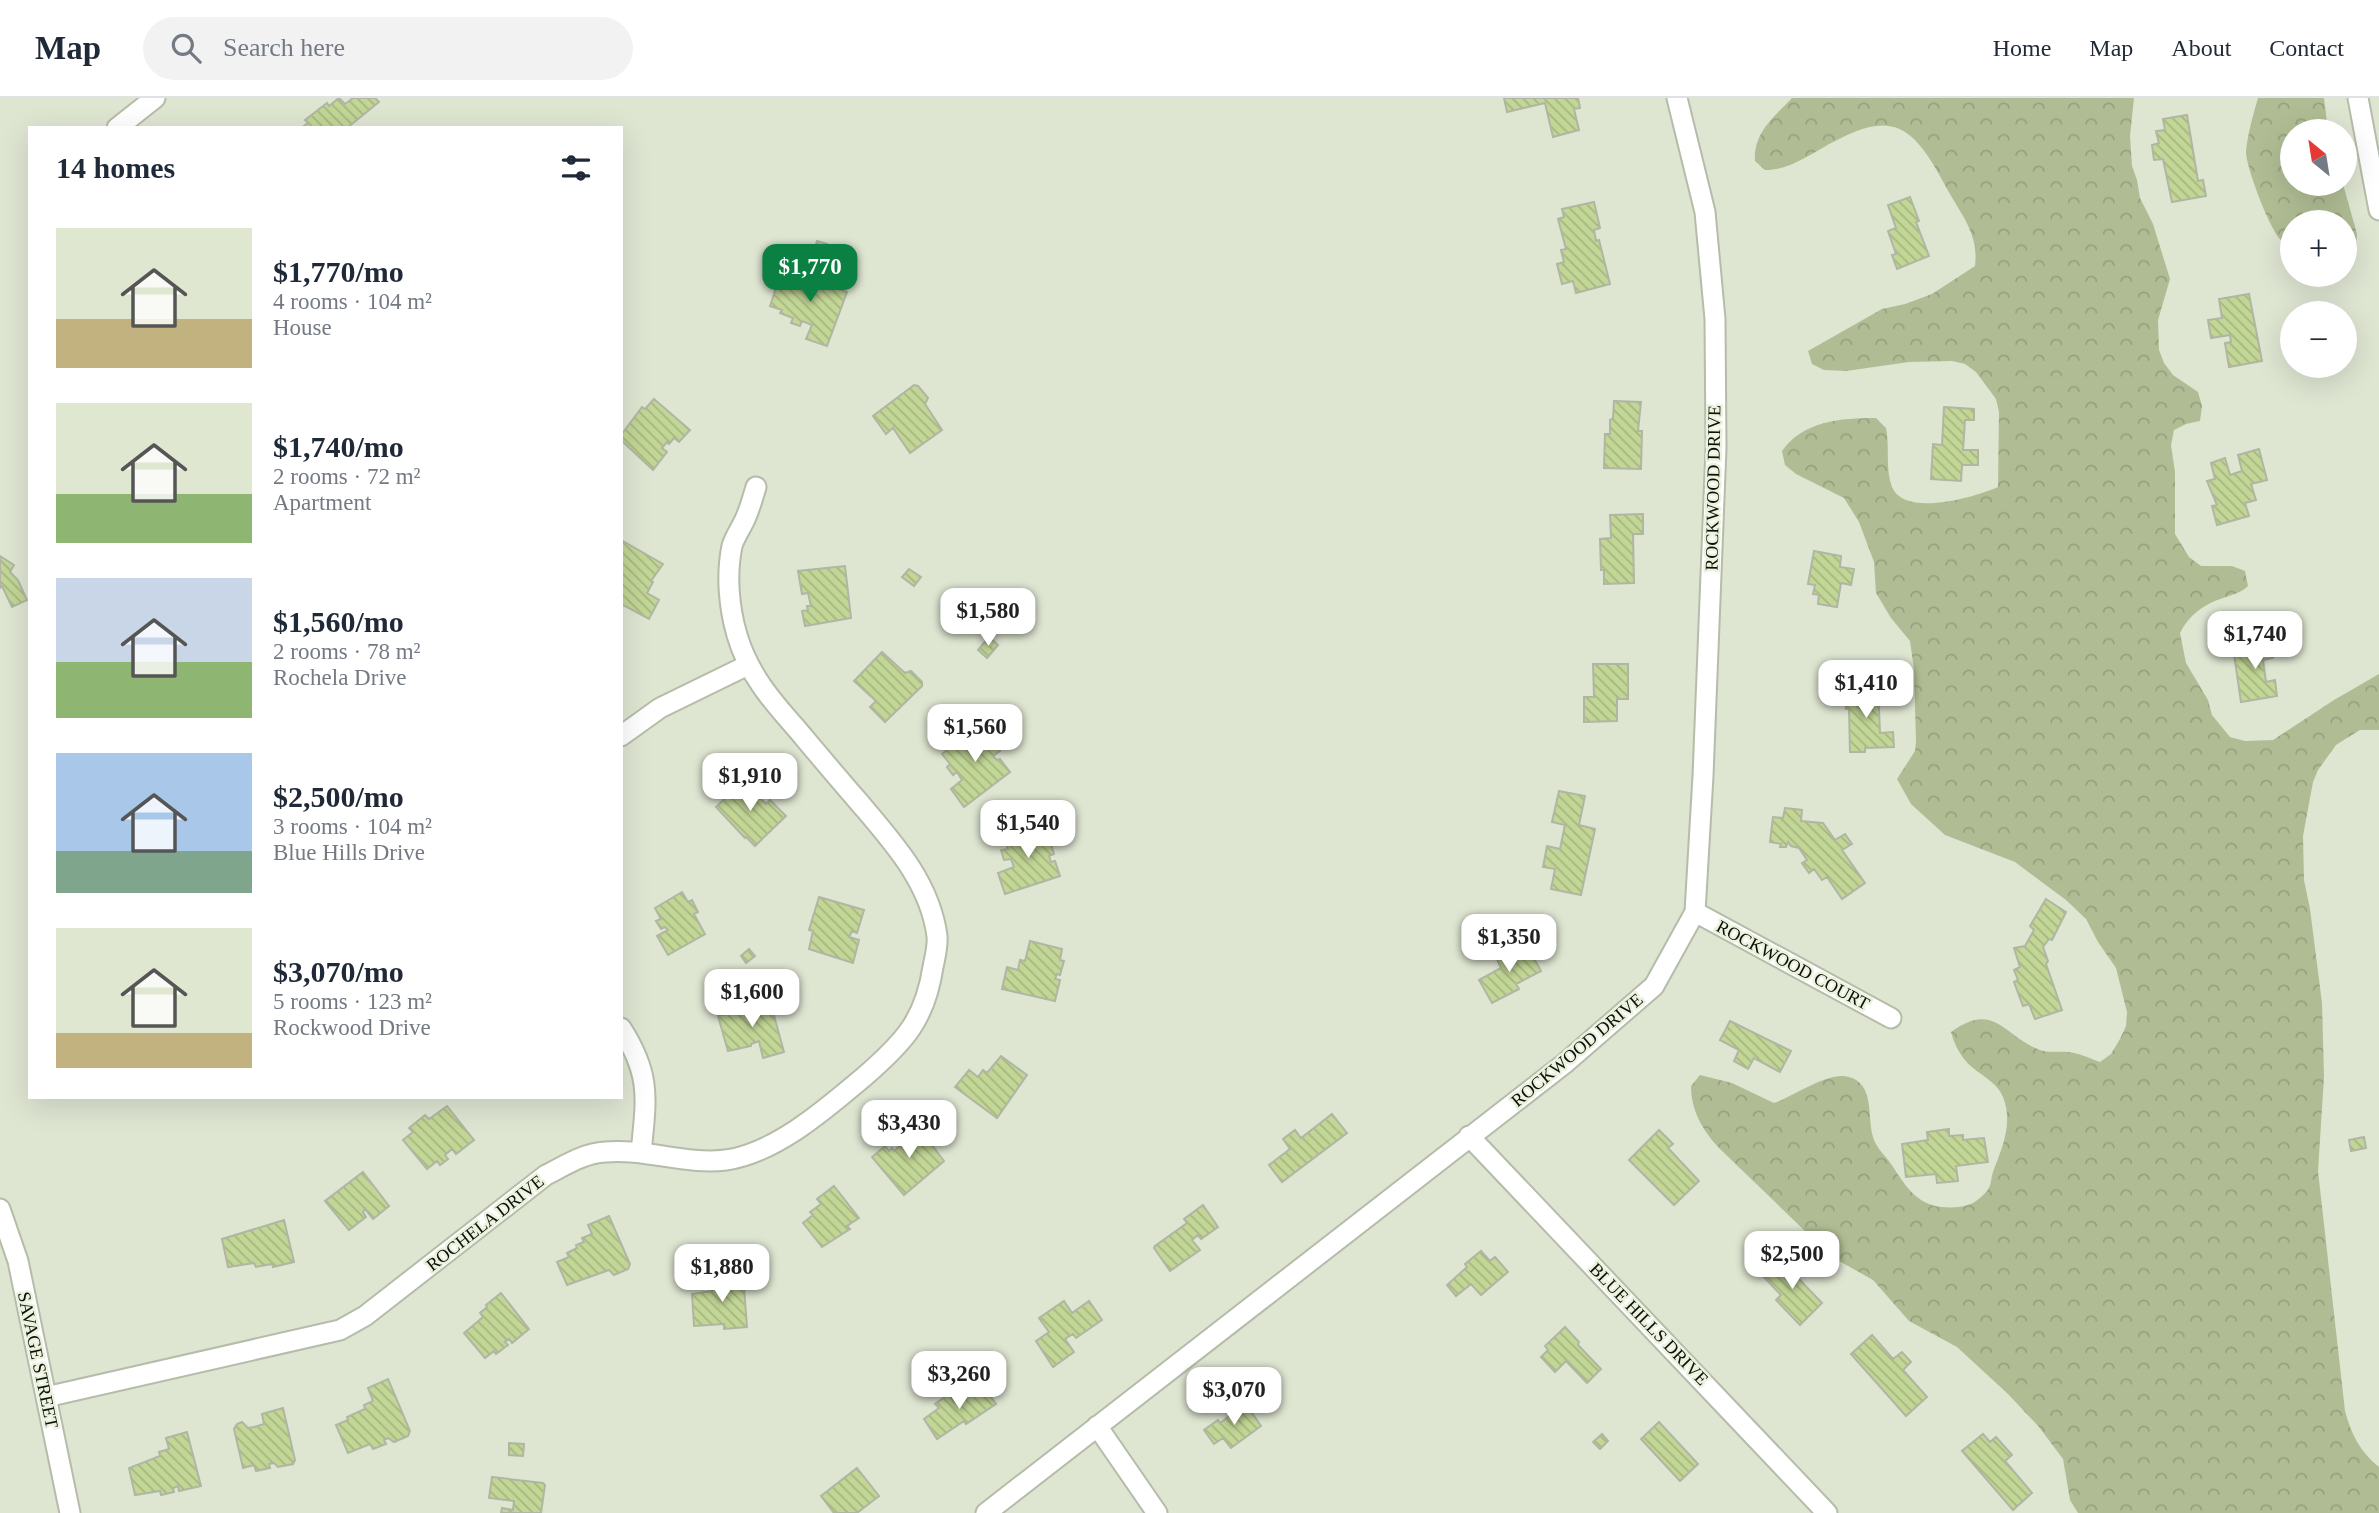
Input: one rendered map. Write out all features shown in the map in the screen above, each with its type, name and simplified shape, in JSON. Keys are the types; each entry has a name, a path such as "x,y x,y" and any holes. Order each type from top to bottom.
{"street":[{"path":"120,126 155,98"},
{"name":"ROCKWOOD DRIVE","path":"986,1513 1564,1064 1654,986 1695,912 1716,448 1714,319 1705,212 1677,98"},
{"path":"2358,98 2379,210"},
{"name":"ROCHELA DRIVE","path":"46,1397 340,1329 374,1309 546,1175 574,1161 603,1152 641,1153 678,1159 726,1160 766,1148 810,1120 899,1046 917,1020 931,983 938,938 929,899 912,868 887,834 765,693 748,665 737,635 730,603 729,571 733,544 757,487"},
{"path":"623,735 660,708 748,665"},
{"name":"ROCKWOOD COURT","path":"1695,912 1891,1018"},
{"path":"623,1032 643,1071 646,1101 641,1153"},
{"name":"BLUE HILLS DRIVE","path":"1469,1136 1827,1513"},
{"name":"SAVAGE STREET","path":"0,1209 18,1261 70,1513"},
{"path":"1097,1426 1157,1513"}],"green space":[{"path":"1792,98 2134,98 2130,136 2132,166 2140,198 2153,224 2170,279 2158,320 2159,350 2173,375 2198,392 2202,406 2200,421 2174,430 2171,445 2175,472 2175,534 2189,557 2201,566 2232,566 2245,571 2248,586 2203,607 2188,621 2180,633 2186,663 2208,700 2212,715 2230,737 2245,741 2273,740 2379,674 2379,730 2360,730 2336,745 2318,770 2313,782 2303,836 2304,880 2322,1003 2324,1077 2318,1171 2345,1411 2358,1442 2367,1456 2379,1467 2379,1513 2078,1513 2070,1500 2063,1459 2039,1427 2008,1394 1957,1347 1909,1321 1873,1280 1832,1257 1720,1149 1703,1128 1696,1112 1691,1086 1700,1075 1732,1083 1774,1103 1822,1081 1841,1076 1849,1077 1863,1087 1866,1094 1876,1145 1911,1191 1932,1205 1962,1207 1977,1201 1990,1187 2003,1143 2007,1116 2000,1092 1965,1060 1951,1032 1978,1019 1989,1020 2040,1050 2072,1053 2100,1062 2111,1054 2126,1026 2127,1012 2116,968 2086,919 2066,900 2015,862 1945,835 1911,804 1897,779 1915,751 1916,742 1914,669 1910,641 1891,618 1876,593 1874,562 1859,522 1844,498 1796,474 1785,465 1782,451 1801,433 1812,427 1850,419 1876,418 1886,428 1890,480 1899,496 1925,503 1941,502 1974,496 1998,487 1999,412 1996,399 1976,372 1965,364 1952,361 1909,362 1846,371 1824,370 1812,364 1808,351 1882,309 1932,294 1975,266 1976,254 1968,225 1933,164 1921,146 1895,127 1880,125 1863,129 1793,164 1765,170 1755,161 1757,142 1766,126"},
{"path":"2258,98 2324,98 2327,119 2280,119 2280,196 2346,196 2350,210 2280,210 2280,238 2272,226 2250,170 2246,151"}],"building":[{"path":"339,98 345,104 353,98 375,98 379,102 349,126 304,126 308,123 305,120 327,103 329,106"},
{"path":"1504,98 1578,98 1580,108 1574,109 1579,130 1553,137 1545,103 1507,112"},
{"path":"2187,115 2198,181 2203,180 2206,196 2172,202 2163,159 2154,160 2152,145 2159,143 2156,131 2165,130 2163,119"},
{"path":"1910,197 1929,256 1897,269 1892,255 1896,254 1888,231 1896,228 1888,205"},
{"path":"1594,202 1600,228 1594,230 1596,241 1599,240 1610,284 1576,293 1573,281 1562,284 1557,264 1564,262 1561,250 1566,249 1558,219 1564,217 1562,209"},
{"path":"817,241 827,244 823,255 814,251"},
{"path":"798,265 827,280 824,288 830,290 831,286 847,292 827,346 806,339 812,325 802,321 800,326 791,323 793,318 770,306 779,279 791,283"},
{"path":"2249,294 2262,361 2229,367 2225,343 2231,342 2230,335 2211,338 2208,320 2222,318 2219,299"},
{"path":"914,385 928,398 925,404 942,430 910,453 893,428 886,434 873,416"},
{"path":"654,399 690,430 679,442 674,438 669,444 667,442 662,448 667,452 653,470 623,442 623,432 642,407 645,409"},
{"path":"1614,401 1641,402 1638,431 1642,431 1641,469 1604,468 1605,434 1610,434"},
{"path":"1944,407 1974,409 1974,420 1965,420 1963,450 1978,450 1978,465 1962,465 1961,481 1931,479 1933,444 1942,445"},
{"path":"2259,449 2267,480 2251,484 2256,500 2245,503 2249,516 2217,525 2212,506 2217,505 2207,481 2215,479 2211,463 2225,458 2230,475 2242,471 2238,455"},
{"path":"1643,514 1643,534 1633,534 1634,583 1604,584 1600,539 1611,538 1610,515"},
{"path":"623,541 663,564 651,581 653,582 647,593 659,600 649,619 623,605"},
{"path":"1814,551 1841,556 1840,567 1854,569 1851,585 1841,583 1837,607 1818,604 1819,595 1813,594 1815,585 1808,584"},
{"path":"0,556 14,565 10,572 18,580 27,600 12,607 2,586 0,588"},
{"path":"845,566 851,618 805,626 802,611 811,606 808,593 802,594 798,571"},
{"path":"909,569 921,577 914,586 902,577"},
{"path":"2270,636 2273,658 2263,660 2266,682 2275,680 2277,696 2241,702 2234,654 2249,652 2247,639"},
{"path":"989,637 998,645 987,658 978,650"},
{"path":"882,652 905,673 911,671 922,682 922,686 885,722 870,707 876,701 854,681"},
{"path":"1593,664 1628,664 1628,699 1617,699 1617,721 1584,722 1584,697 1594,697"},
{"path":"1878,686 1880,733 1893,732 1894,747 1865,748 1865,752 1850,752 1849,709 1846,709 1845,687"},
{"path":"984,722 994,734 990,737 1000,751 993,756 997,760 1000,759 1010,772 964,807 951,789 962,780 957,772 953,775 947,767 950,764 942,754"},
{"path":"743,781 753,790 756,787 762,794 759,797 766,804 770,800 786,816 755,846 716,807"},
{"path":"1559,791 1585,796 1579,825 1595,829 1581,895 1551,889 1555,869 1543,867 1547,846 1560,849 1565,825 1552,822"},
{"path":"1785,808 1802,810 1801,821 1823,823 1835,840 1845,834 1852,844 1842,850 1865,883 1842,899 1827,877 1822,880 1814,869 1809,873 1802,863 1807,860 1799,848 1788,842 1786,847 1780,847 1781,844 1770,842 1773,817 1783,818"},
{"path":"1039,825 1043,836 1048,835 1054,854 1049,856 1051,862 1055,861 1060,876 1005,894 998,873 1014,867 1011,859 1004,860 1001,850 1008,849 1004,837"},
{"path":"682,892 688,902 692,900 698,912 694,914 705,934 668,955 657,936 668,930 665,927 661,929 656,921 661,919 655,908"},
{"path":"819,897 864,910 857,933 852,931 849,937 859,940 853,963 809,949 813,931 809,930"},
{"path":"2046,899 2066,912 2052,940 2049,939 2043,947 2062,1010 2035,1019 2029,1004 2023,1006 2014,982 2018,980 2014,970 2020,967 2014,948 2025,946 2034,930 2030,926"},
{"path":"1030,941 1062,949 1060,960 1064,961 1060,975 1057,974 1055,979 1060,980 1055,1001 1002,989 1007,967 1018,970 1020,960 1025,961"},
{"path":"1508,947 1514,959 1530,951 1541,971 1516,984 1519,989 1492,1003 1479,980 1501,968 1495,955"},
{"path":"749,949 755,956 746,963 741,956"},
{"path":"770,1001 784,1052 763,1058 759,1041 751,1046 728,1051 718,1016"},
{"path":"1730,1021 1791,1051 1780,1072 1754,1058 1748,1069 1734,1061 1739,1050 1720,1040"},
{"path":"1001,1056 1027,1075 997,1118 955,1087 969,1070 978,1077 983,1070 987,1073"},
{"path":"447,1106 474,1140 456,1154 452,1149 445,1155 448,1159 440,1165 437,1161 427,1169 403,1140 413,1132 409,1128 425,1115 429,1119"},
{"path":"1332,1114 1347,1133 1282,1182 1269,1165 1290,1149 1283,1139 1295,1130 1301,1138"},
{"path":"916,1124 944,1161 904,1195 872,1157 885,1146 889,1151 892,1148 894,1151 902,1144 897,1139"},
{"path":"1949,1129 1949,1136 1963,1135 1963,1140 1984,1138 1988,1162 1956,1166 1958,1181 1937,1183 1936,1174 1906,1177 1902,1144 1928,1140 1927,1132"},
{"path":"1659,1130 1673,1144 1668,1148 1699,1181 1674,1205 1629,1160"},
{"path":"2364,1137 2366,1148 2351,1151 2349,1140"},
{"path":"363,1172 389,1206 373,1219 365,1209 363,1212 366,1217 349,1230 325,1201"},
{"path":"834,1186 859,1218 847,1226 850,1229 822,1247 803,1223 813,1215 810,1212 821,1204 817,1199"},
{"path":"1203,1205 1218,1227 1201,1239 1198,1235 1192,1240 1200,1250 1170,1271 1155,1246 1187,1223 1184,1219"},
{"path":"609,1216 630,1264 628,1269 614,1275 609,1270 567,1285 557,1262 569,1257 567,1253 584,1242 582,1238 592,1234 588,1225"},
{"path":"284,1220 294,1262 273,1267 272,1264 256,1267 254,1263 228,1267 222,1239"},
{"path":"1481,1251 1490,1261 1495,1257 1508,1272 1481,1295 1471,1284 1456,1296 1447,1285 1467,1267 1465,1264"},
{"path":"1776,1259 1786,1270 1795,1262 1805,1272 1798,1278 1822,1303 1800,1325 1776,1300 1781,1295 1761,1274"},
{"path":"743,1273 747,1327 724,1329 724,1324 694,1326 692,1294 712,1291 712,1287 722,1286 721,1274"},
{"path":"501,1293 529,1329 512,1343 509,1339 505,1342 508,1345 496,1354 494,1351 485,1358 464,1333 483,1317 480,1313 486,1305"},
{"path":"1064,1301 1072,1313 1089,1301 1102,1320 1076,1338 1073,1334 1065,1339 1074,1352 1053,1367 1036,1341 1049,1332 1039,1318"},
{"path":"1565,1327 1601,1369 1587,1383 1566,1361 1555,1372 1541,1357 1548,1350 1545,1346"},
{"path":"1872,1335 1893,1359 1902,1352 1911,1362 1903,1370 1927,1397 1906,1416 1851,1354"},
{"path":"388,1379 410,1431 408,1436 394,1442 388,1438 384,1440 386,1444 373,1449 370,1444 348,1453 336,1425 365,1409 364,1405 373,1401 368,1388"},
{"path":"981,1383 996,1404 937,1439 924,1419 939,1408 935,1404 949,1394 954,1402"},
{"path":"1246,1404 1261,1426 1231,1448 1223,1438 1214,1444 1204,1430 1218,1420 1220,1423"},
{"path":"283,1408 295,1460 293,1464 278,1467 274,1463 269,1464 270,1468 256,1471 254,1465 243,1468 234,1429 237,1424 242,1422 248,1428 264,1424 262,1414"},
{"path":"1659,1422 1698,1464 1680,1481 1641,1439"},
{"path":"187,1432 201,1486 179,1491 178,1486 173,1488 174,1492 161,1495 160,1491 135,1495 129,1468 160,1456 159,1452 169,1449 166,1438"},
{"path":"1602,1434 1608,1441 1600,1449 1593,1442"},
{"path":"1983,1434 1990,1442 1996,1437 2012,1455 2005,1461 2032,1493 2013,1510 1962,1451"},
{"path":"509,1443 524,1444 523,1456 509,1455"},
{"path":"857,1468 879,1496 857,1513 834,1513 821,1496"},
{"path":"492,1477 543,1483 545,1485 541,1513 501,1513 502,1508 513,1510 514,1501 489,1498"}]}
